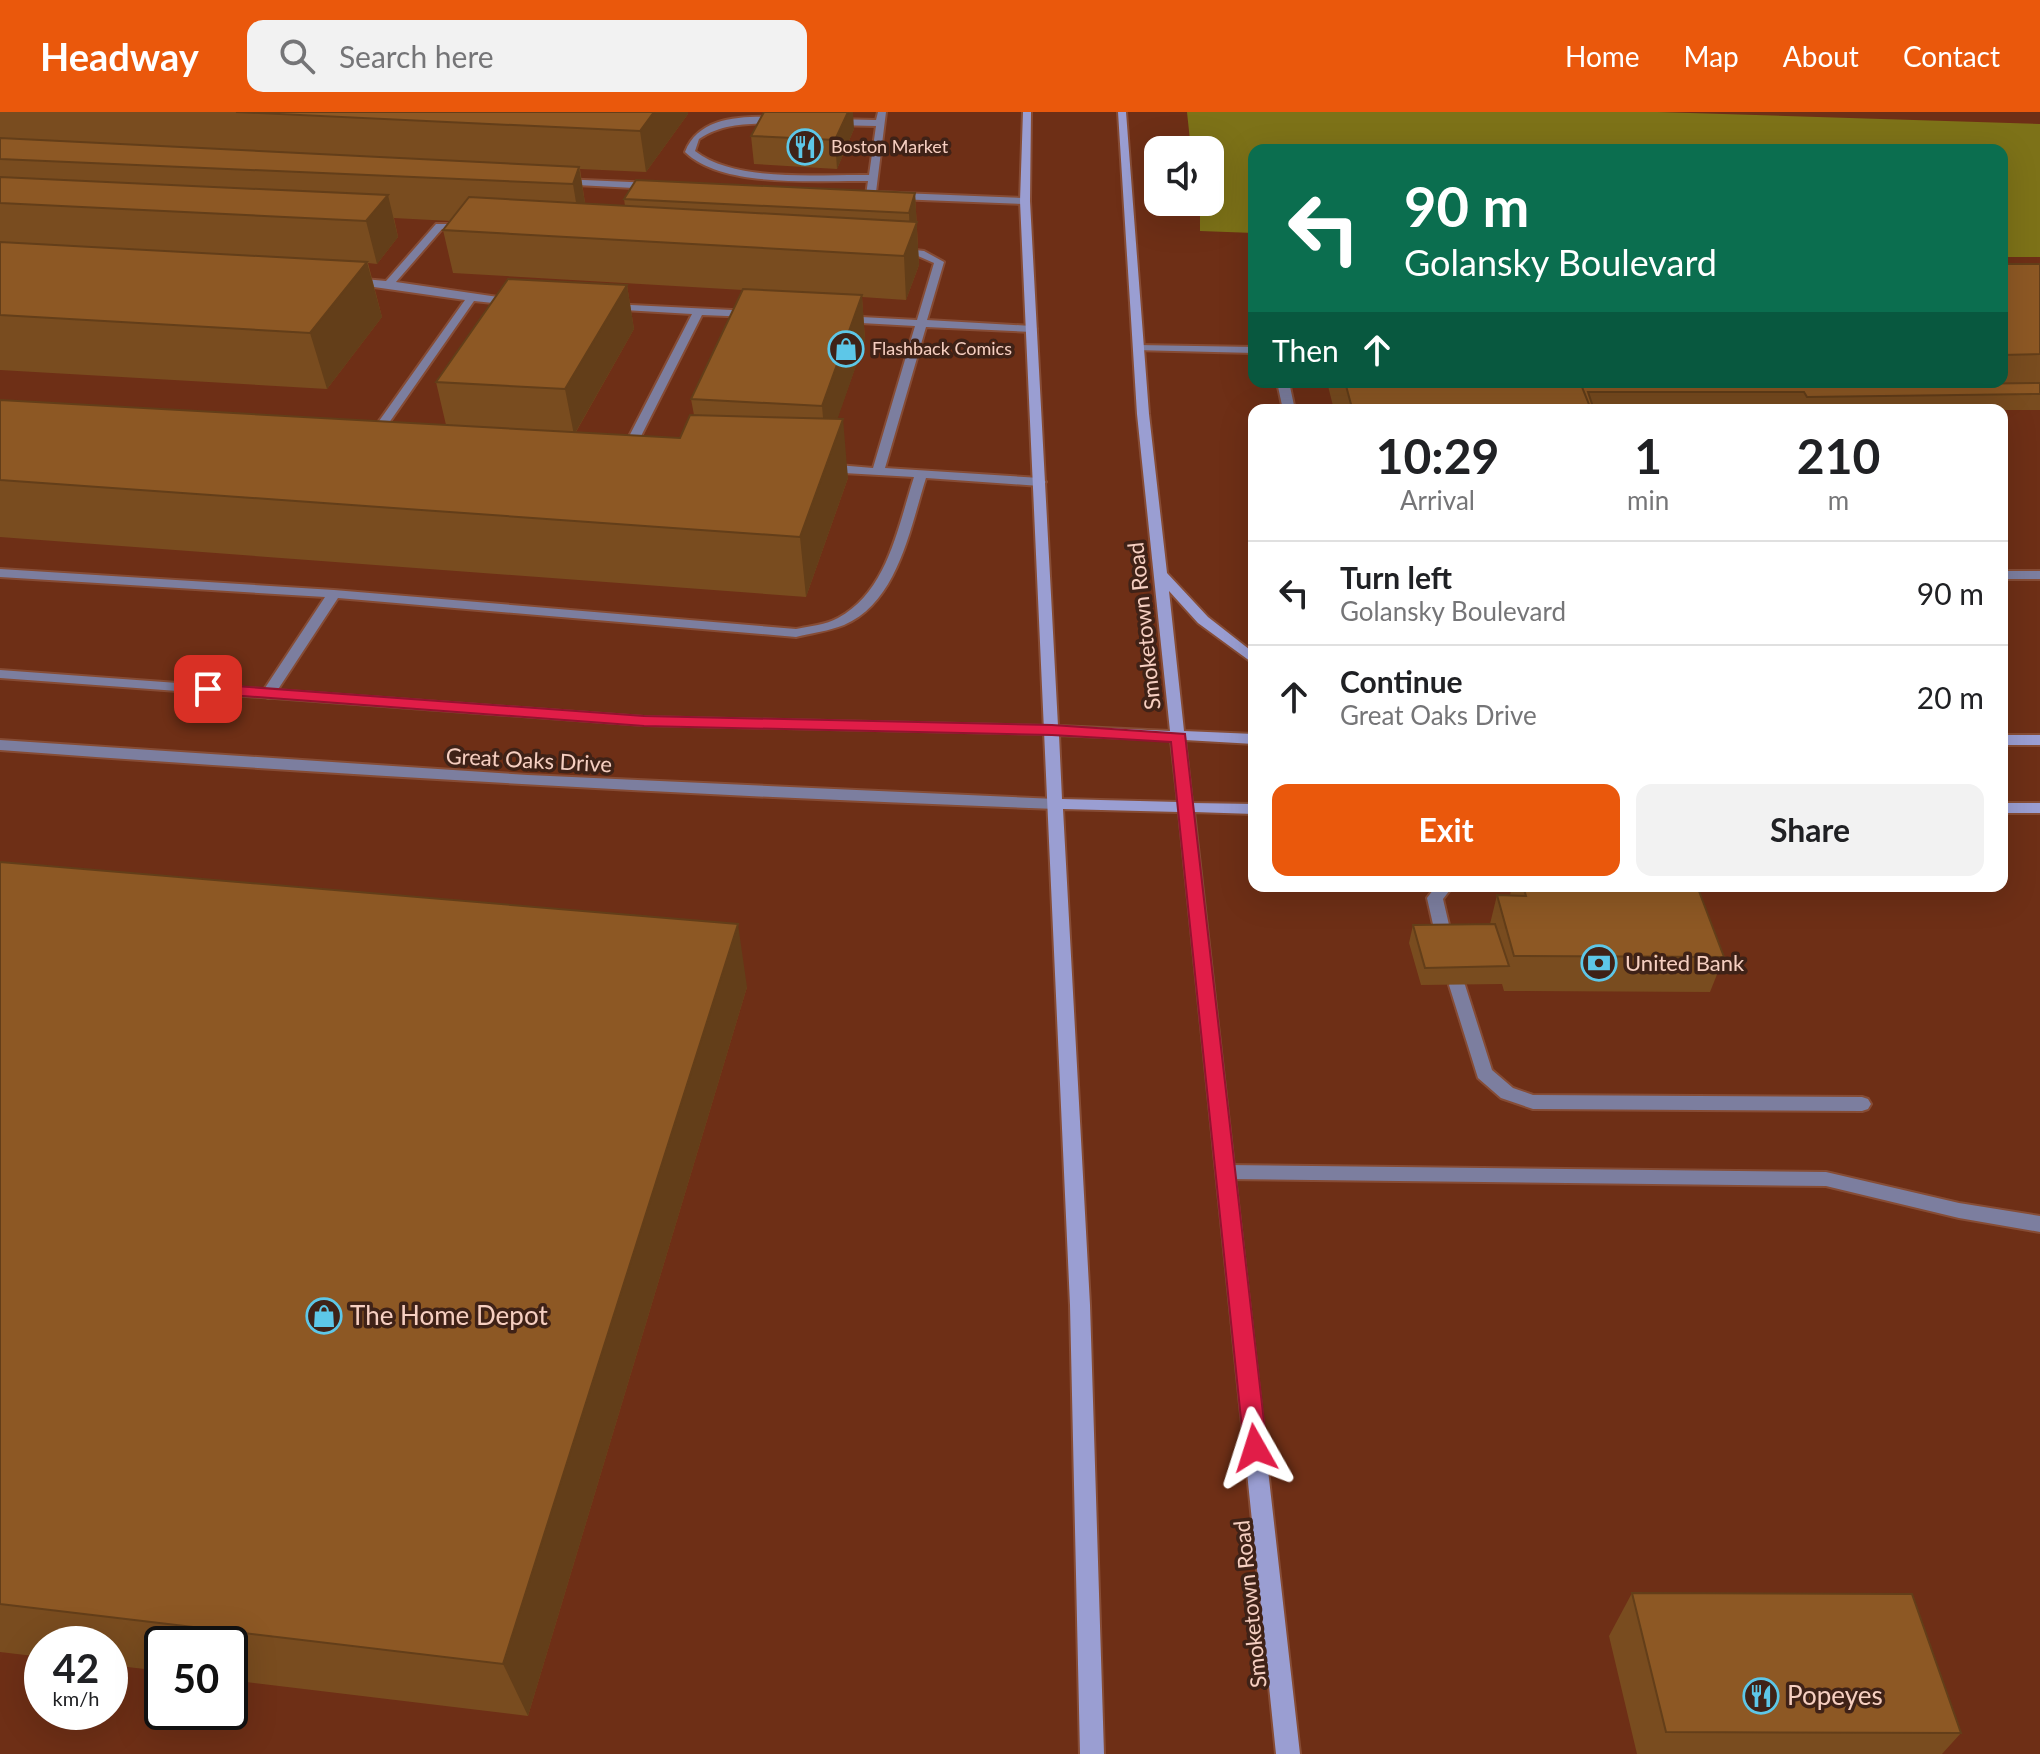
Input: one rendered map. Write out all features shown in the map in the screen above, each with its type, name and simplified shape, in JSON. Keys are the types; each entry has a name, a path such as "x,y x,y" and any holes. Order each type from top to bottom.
{"main road":[{"path":"1027,112 1025,201 1079,1290 1092,1754"},
{"name":"Smoketown Road","path":"1122,112 1138,348 1288,1754"},
{"path":"1161,575 1203,620 1248,655"},
{"path":"1052,730 1248,739"},
{"path":"2008,740 2040,740"},
{"path":"1056,804 1248,809"},
{"path":"2008,808 2040,808"}],"street":[{"path":"820,121 882,118 871,195"},
{"path":"789,120 749,119 722,124 695,138 690,152 701,163 729,171 873,178"},
{"path":"549,181 672,186"},
{"path":"855,194 1025,201"},
{"path":"390,283 439,226 485,228"},
{"path":"878,472 939,262 920,253 889,251"},
{"path":"344,281 390,283 470,300 531,303"},
{"path":"373,439 470,300"},
{"path":"591,306 772,316"},
{"path":"625,455 698,312"},
{"path":"832,319 1032,329"},
{"path":"1138,348 1248,350"},
{"path":"357,438 388,440"},
{"path":"610,454 641,456"},
{"path":"815,468 1040,482"},
{"path":"0,573 334,594 796,633 843,621 868,601 888,573 921,474"},
{"path":"2008,575 2040,575"},
{"path":"268,694 334,594"},
{"name":"Great Oaks Drive","path":"0,674 644,721 1052,730"},
{"name":"Great Oaks Drive","path":"0,745 350,772 677,791 1056,804"},
{"path":"1440,892 1435,898 1445,942"},
{"path":"1457,985 1484,1073 1507,1093 1533,1102 1862,1104"},
{"path":"1226,1172 1826,1179 1898,1194 1987,1219 2040,1224"}],"shaded area":[{"path":"1187,112 1658,112 2040,124 2040,257 2008,257 2008,144 1248,144 1248,233 1200,231 1200,216 1224,216 1224,136 1190,136"}],"building":[{"path":"236,112 654,112 640,131"},
{"path":"764,112 848,112 835,140 751,136"},
{"path":"0,138 579,167 573,184 0,159"},
{"path":"0,177 388,195 366,221 0,203"},
{"path":"636,180 915,193 909,213 624,199"},
{"path":"469,197 917,222 904,256 443,230"},
{"path":"0,242 367,262 310,333 0,315"},
{"path":"2008,264 2040,264 2040,354 2008,355"},
{"path":"508,279 627,285 565,389 436,382"},
{"path":"743,289 862,295 822,406 691,399"},
{"path":"2008,383 2040,383 2040,394 1807,397 1804,392 1588,392 1592,404 1589,404 1582,388 2008,388"},
{"path":"1347,388 1582,388 1589,404 1351,404"},
{"path":"0,400 680,438 690,415 843,419 800,537 0,480"},
{"name":"The Home Depot","path":"0,862 738,924 503,1664 248,1634 248,1626 184,1626 0,1604"},
{"path":"1525,892 1699,892 1724,957 1514,956 1497,895 1526,896"},
{"path":"1495,924 1509,966 1425,968 1413,925"},
{"path":"1632,1593 1912,1594 1961,1733 1666,1732"}],"place":[{"name":"Boston Market","path":"805,147"},
{"name":"Flashback Comics","path":"846,349"},
{"name":"United Bank","path":"1599,963"},
{"name":"The Home Depot","path":"324,1316"},
{"name":"Popeyes","path":"1761,1696"}],"route":[{"path":"208,689 644,721 1052,730 1179,738 1255,1448"}]}
